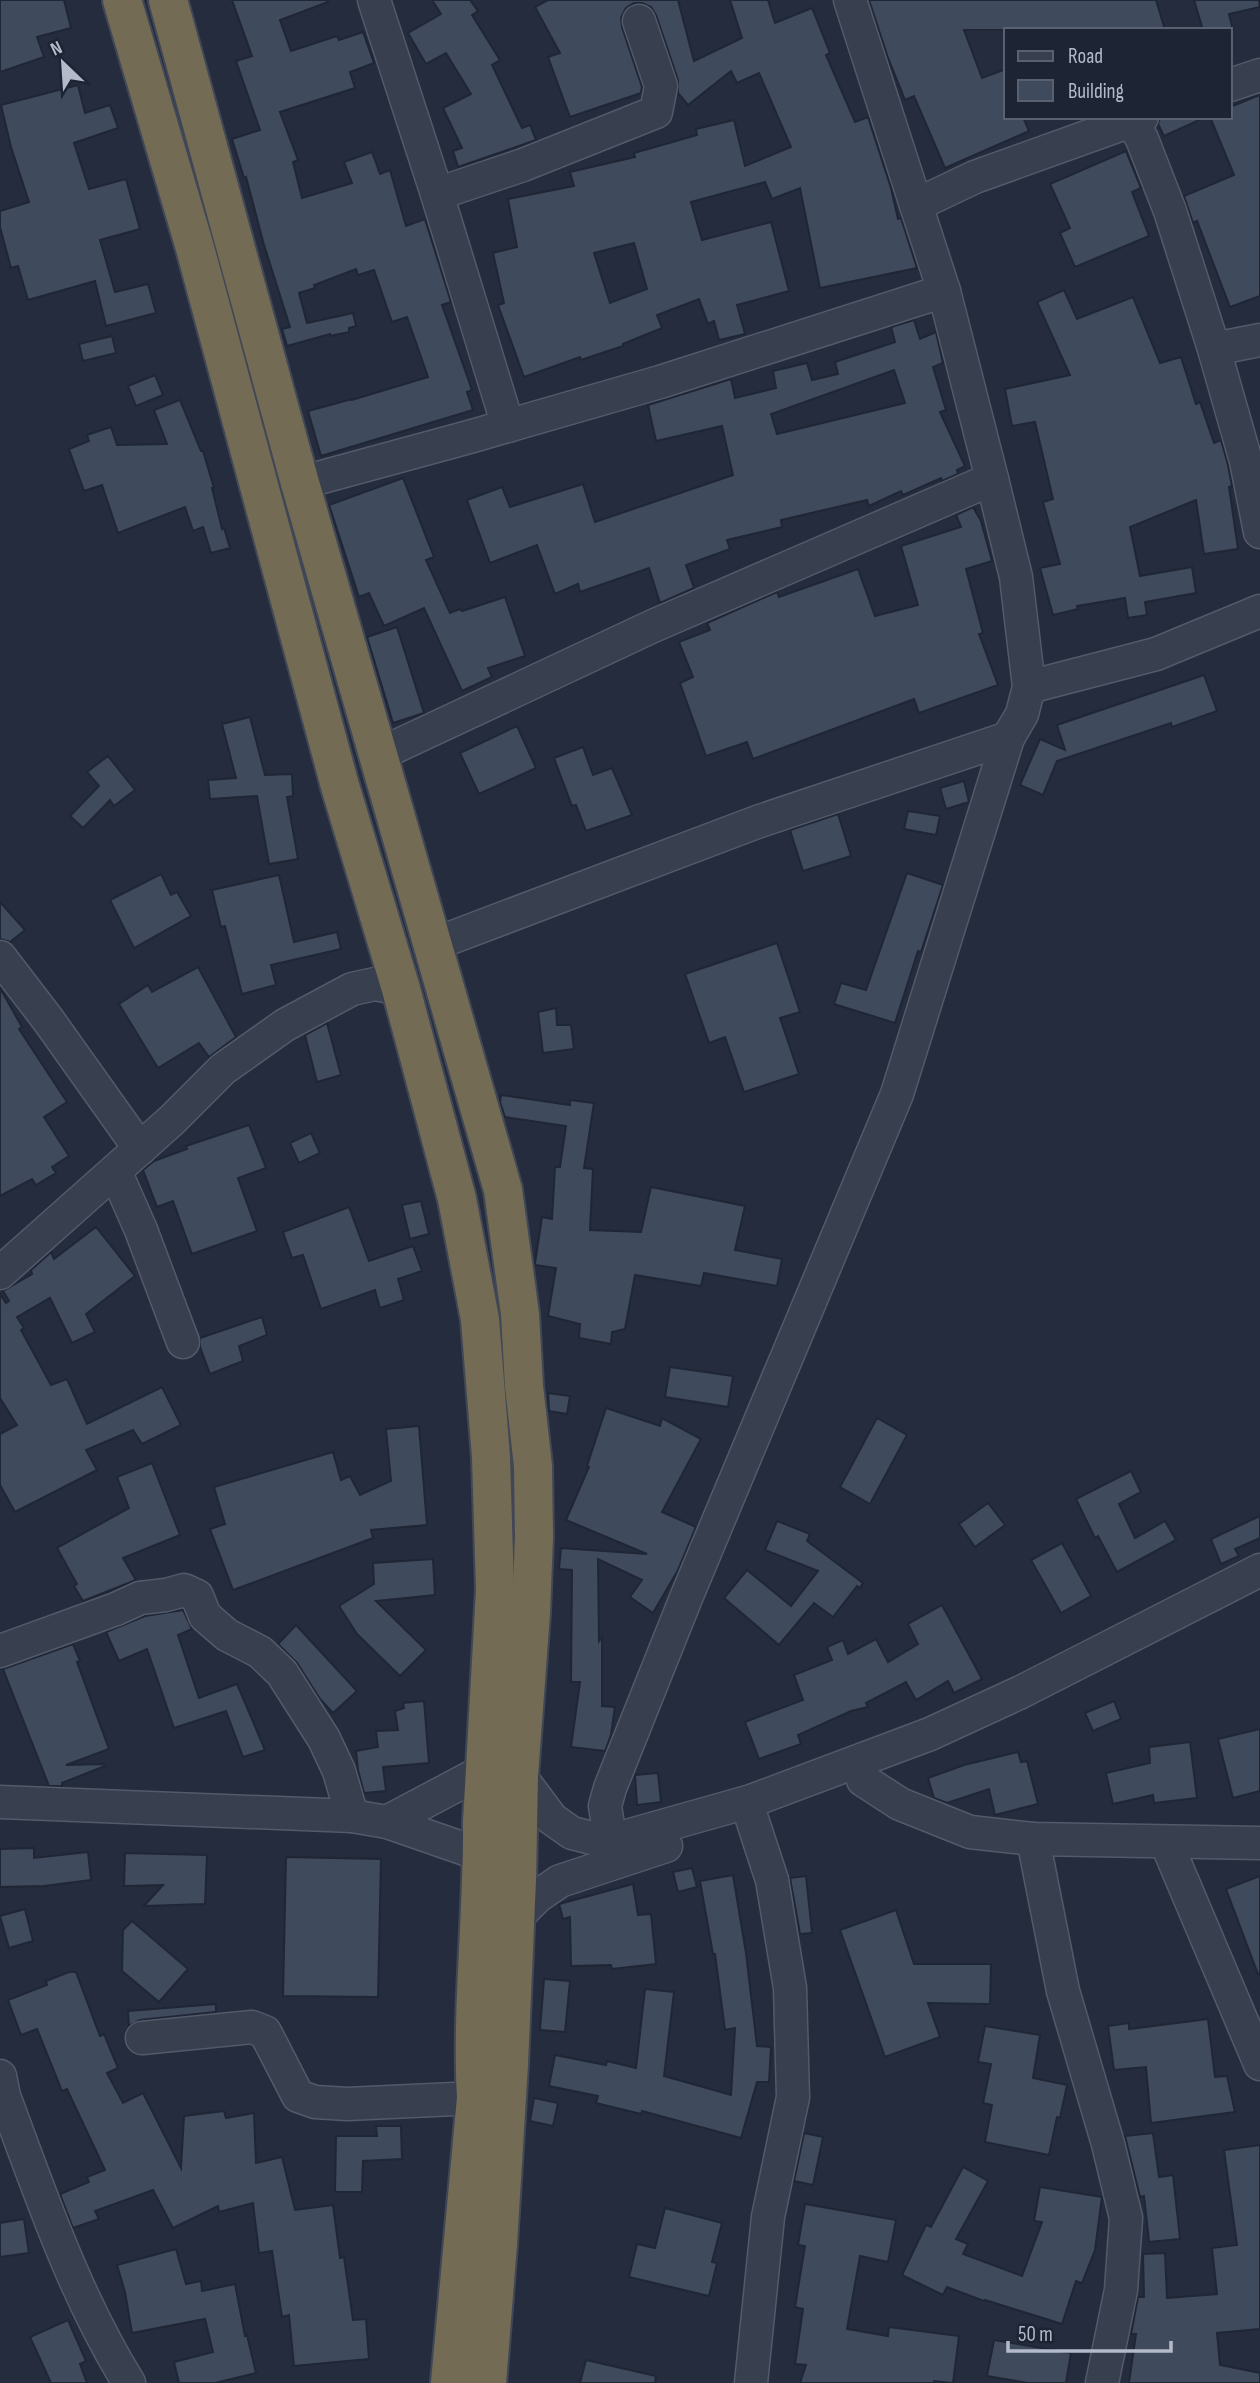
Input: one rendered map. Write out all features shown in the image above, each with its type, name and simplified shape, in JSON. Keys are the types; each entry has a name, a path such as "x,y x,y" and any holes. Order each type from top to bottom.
{"highway":[{"path":"122,0 166,147 340,786 401,989 457,1199 480,1319 491,1457 502,1773 516,1918 502,2189 487,2383"},
{"path":"168,0 300,483 380,754 503,1190 520,1314 524,1387 533,1466 531,1613 502,1773 482,1855 474,2056 476,2098 450,2383"},
{"path":"248,446 287,435"}],"street":[{"path":"373,0 437,194 508,426"},
{"path":"610,1838 605,1806 610,1788 686,1598 897,1094 1008,738 1022,713 1029,687 1016,577 944,291 850,0"},
{"path":"437,194 523,165 656,112 661,86 639,21"},
{"path":"1232,85 1260,75"},
{"path":"916,205 975,177 1137,119 1214,349 1246,461 1260,532"},
{"path":"300,483 660,382 944,291"},
{"path":"1214,349 1260,340"},
{"path":"380,754 653,626 992,479"},
{"path":"1029,687 1156,654 1260,611"},
{"path":"432,945 757,822 1008,738"},
{"path":"0,957 140,1149"},
{"path":"0,1273 172,1120 223,1069 285,1025 352,989 375,984 401,989"},
{"path":"115,1171 141,1230 183,1342"},
{"path":"387,1822 502,1773 552,1819 572,1833 596,1839 627,1836 751,1801 930,1734 1021,1692 1260,1570"},
{"path":"0,1651 141,1598 184,1590 197,1597 205,1616 227,1635 260,1652 282,1674 324,1739 339,1771 352,1816"},
{"path":"516,1918 538,1896 559,1881 752,1819 863,1780 970,1737 1088,1681 1260,1593"},
{"path":"863,1780 900,1804 970,1832 1033,1839 1260,1843"},
{"path":"0,1802 352,1816 387,1822 482,1855"},
{"path":"751,2383 768,2217 793,2097 790,1988 772,1880 752,1819"},
{"path":"1033,1839 1063,1991 1108,2144 1126,2218 1121,2290 1102,2383"},
{"path":"1166,1842 1260,2064"},
{"path":"142,2038 252,2027 265,2032 298,2096 315,2102 347,2104 476,2098"},
{"path":"0,2076 4,2096 29,2164 77,2284 128,2383"}],"building":[{"path":"0,0 64,0 71,28 37,37 44,57 0,72"},
{"path":"232,0 328,0 280,20 291,51 337,36 339,40 363,32 374,63 350,72 355,88 280,112 298,160 293,162 302,198 352,183 344,162 372,152 380,174 390,170 406,226 425,219 451,302 442,305 472,390 467,392 473,410 321,456 308,411 428,377 407,317 392,322 374,270 358,275 356,269 299,293 307,323 353,313 356,326 349,328 349,332 330,334 287,346 282,329 290,327 246,177 244,178 232,139 260,130 236,61 252,56"},
{"path":"432,0 470,0 478,11 472,15 500,60 492,65 522,128 530,125 536,140 458,167 453,151 462,148 443,108 471,94 446,53 426,64 408,33 441,14"},
{"path":"548,0 678,0 694,61 742,38 730,0 768,0 775,23 812,8 830,53 826,55 855,122 868,117 898,219 901,218 917,268 820,288 800,188 772,199 765,182 691,202 702,240 771,222 789,291 737,305 745,334 719,340 714,321 708,324 699,299 657,315 662,328 623,346 581,360 580,357 524,377 498,305 504,303 493,253 517,247 508,199 574,186 570,172 635,157 634,153 697,135 696,129 734,120 745,166 791,147 759,73 737,83 731,71 688,105 678,93 678,80 656,15 651,7 642,3 634,3 626,8 621,18 642,87 641,93 570,117 548,57 560,53 535,7","holes":["634,243 647,289 610,303 594,253"]},
{"path":"869,0 1156,0 1164,28 964,30 982,78 1004,70 1004,119 1024,119 1029,131 945,168 914,96 905,100"},
{"path":"1194,0 1259,0 1260,7 1229,14 1233,30 1202,28"},
{"path":"78,85 85,113 110,105 118,128 74,143 89,189 126,179 140,229 100,240 115,292 148,284 156,313 106,326 95,281 28,300 18,266 11,268 0,227 0,211 29,202 1,105"},
{"path":"1260,95 1260,296 1230,307 1197,221 1193,223 1184,196 1234,175 1211,119 1232,119 1232,106"},
{"path":"1159,119 1202,119 1164,136 1158,124"},
{"path":"1126,151 1141,188 1132,192 1149,236 1075,267 1060,233 1070,228 1050,184"},
{"path":"1064,290 1077,319 1133,297 1160,363 1181,357 1196,404 1200,402 1214,443 1221,440 1228,465 1238,549 1204,554 1196,500 1130,527 1140,576 1192,567 1196,593 1145,602 1147,615 1128,618 1125,598 1077,606 1078,609 1053,615 1040,568 1060,564 1043,502 1053,499 1035,422 1012,426 1005,389 1070,375 1037,302"},
{"path":"914,320 920,339 936,332 943,363 933,367 946,410 940,412 965,466 957,470 958,474 942,481 941,478 903,495 901,491 869,506 867,500 781,520 782,527 727,540 730,549 686,565 694,588 660,603 649,568 580,592 578,584 555,594 537,545 490,563 467,500 502,487 510,507 583,484 595,522 733,475 722,426 656,441 648,405 731,379 735,398 776,388 773,371 807,363 812,380 838,374 835,362 895,342 891,327","holes":["894,370 905,403 777,434 771,414"]},
{"path":"112,336 116,353 83,361 79,344"},
{"path":"155,375 163,395 136,406 128,386"},
{"path":"180,400 203,451 222,529 224,528 230,548 211,553 203,527 193,531 185,507 118,533 102,485 84,491 69,449 89,441 87,435 111,427 117,445 167,444 154,410"},
{"path":"403,478 434,557 426,560 450,613 505,597 525,656 488,668 492,677 462,691 424,608 384,626 369,593 359,597 329,505"},
{"path":"973,507 981,521 992,561 966,569 983,633 979,634 998,685 919,713 914,699 753,759 747,742 706,756 680,683 693,677 679,642 710,630 707,623 777,592 779,597 858,569 875,616 918,605 901,546 961,527 956,515"},
{"path":"397,627 424,713 393,723 367,637"},
{"path":"1204,675 1217,711 1172,727 1171,723 1057,761 1043,795 1020,785 1040,739 1065,750 1057,725"},
{"path":"250,717 265,775 292,774 293,796 287,797 298,859 269,864 257,796 210,799 208,780 236,778 222,724"},
{"path":"517,726 536,768 479,794 460,753"},
{"path":"583,747 593,775 612,768 632,815 586,831 576,805 572,806 554,758"},
{"path":"108,756 135,790 114,806 110,800 83,828 70,816 99,786 87,772"},
{"path":"964,781 969,802 946,809 940,788"},
{"path":"908,811 940,816 936,835 904,829"},
{"path":"838,814 851,856 803,871 790,830"},
{"path":"907,873 943,885 895,1023 834,1004 841,983 866,990"},
{"path":"161,874 171,895 177,892 191,916 134,948 110,900"},
{"path":"279,875 294,942 337,932 341,949 271,965 276,985 242,994 225,926 221,927 212,890"},
{"path":"0,902 25,930 10,942 0,939"},
{"path":"777,943 800,1012 780,1018 799,1074 744,1092 725,1037 709,1043 685,974"},
{"path":"198,967 236,1037 209,1057 199,1043 158,1068 119,1004 148,985 152,992"},
{"path":"0,988 22,1027 19,1029 67,1102 44,1117 69,1156 52,1167 56,1173 36,1185 32,1179 0,1196"},
{"path":"556,1008 557,1025 571,1025 574,1049 543,1053 538,1012"},
{"path":"327,1023 341,1075 317,1082 305,1035"},
{"path":"501,1095 570,1105 570,1100 594,1103 584,1168 593,1169 590,1230 641,1232 651,1187 745,1206 735,1250 782,1259 777,1286 704,1273 701,1286 635,1275 625,1329 612,1332 611,1344 579,1338 580,1324 548,1316 556,1268 535,1265 542,1217 552,1219 555,1167 560,1167 566,1126 505,1117 500,1102"},
{"path":"249,1125 266,1168 238,1178 257,1231 192,1254 173,1201 157,1207 143,1170 154,1161 187,1149 186,1146"},
{"path":"311,1133 320,1153 299,1163 290,1143"},
{"path":"421,1201 429,1234 410,1239 402,1205"},
{"path":"349,1207 369,1261 413,1246 422,1271 398,1279 404,1300 380,1308 375,1290 321,1309 303,1255 292,1258 283,1232"},
{"path":"96,1227 135,1276 86,1314 95,1332 72,1343 50,1298 17,1317 24,1328 21,1330 51,1385 67,1379 87,1424 162,1387 181,1425 142,1444 133,1430 86,1450 97,1470 15,1512 0,1485 0,1434 17,1425 0,1398 0,1294 6,1303 9,1301 3,1291 32,1274 31,1270 51,1252 54,1259"},
{"path":"262,1317 267,1335 239,1346 243,1361 210,1374 200,1347 200,1338"},
{"path":"670,1367 733,1376 728,1407 665,1397"},
{"path":"548,1393 570,1396 567,1414 549,1411"},
{"path":"606,1408 660,1426 662,1418 701,1439 662,1512 696,1527 678,1570 653,1613 630,1597 642,1580 598,1559 602,1706 615,1707 611,1735 605,1751 571,1747 580,1682 571,1682 572,1570 559,1569 561,1548 647,1554 566,1520 589,1467 587,1466"},
{"path":"877,1418 907,1435 870,1504 840,1487"},
{"path":"419,1426 427,1525 371,1530 373,1538 233,1590 210,1529 225,1524 214,1487 333,1452 341,1480 350,1476 360,1495 391,1481 386,1429"},
{"path":"152,1463 180,1535 123,1558 136,1580 83,1601 74,1586 77,1584 57,1548 129,1508 117,1477"},
{"path":"1131,1471 1141,1492 1119,1504 1135,1538 1165,1521 1176,1540 1117,1572 1098,1536 1095,1538 1076,1499"},
{"path":"988,1503 1005,1525 975,1547 959,1524"},
{"path":"1260,1516 1260,1538 1235,1549 1239,1556 1221,1564 1211,1539"},
{"path":"777,1521 810,1534 807,1541 863,1583 860,1588 857,1586 833,1617 814,1603 779,1645 724,1598 747,1570 791,1606 818,1571 765,1550"},
{"path":"1062,1543 1091,1596 1061,1613 1031,1560"},
{"path":"433,1559 435,1595 376,1601 426,1650 400,1676 357,1634 339,1606 374,1584 373,1563"},
{"path":"942,1605 982,1679 954,1693 948,1681 916,1700 906,1682 866,1703 868,1707 851,1711 798,1735 801,1744 759,1759 745,1722 803,1700 794,1675 832,1660 827,1647 843,1640 848,1654 876,1639 888,1662 918,1644 908,1624"},
{"path":"183,1610 192,1629 178,1635 199,1698 237,1684 265,1750 243,1757 226,1711 174,1728 147,1649 119,1661 106,1632 145,1616"},
{"path":"296,1625 357,1691 333,1713 320,1699 297,1663 278,1644"},
{"path":"73,1644 109,1749 66,1765 105,1766 62,1783 62,1786 49,1786 3,1669"},
{"path":"424,1701 429,1763 383,1767 386,1791 364,1793 356,1751 378,1747 376,1731 398,1730 395,1711 404,1708 403,1703"},
{"path":"1114,1701 1121,1719 1093,1731 1085,1713"},
{"path":"1260,1729 1260,1791 1233,1798 1218,1739"},
{"path":"1190,1742 1197,1798 1154,1803 1153,1795 1113,1804 1106,1773 1150,1763 1149,1747"},
{"path":"1018,1752 1021,1762 1027,1761 1038,1804 995,1815 989,1789 947,1803 934,1798 928,1778 964,1765"},
{"path":"658,1773 661,1802 637,1805 635,1775"},
{"path":"34,1848 34,1858 88,1852 91,1880 44,1886 0,1887 0,1849"},
{"path":"125,1853 207,1855 205,1904 144,1906 163,1885 124,1886"},
{"path":"286,1857 381,1859 378,1997 283,1996"},
{"path":"692,1868 697,1887 678,1892 673,1872"},
{"path":"733,1875 757,2046 771,2047 769,2082 757,2082 741,2138 642,2111 641,2114 596,2103 598,2096 549,2086 555,2055 606,2065 607,2061 636,2068 645,1989 674,1992 664,2076 731,2095 735,2028 725,2030 715,1954 700,1881"},
{"path":"806,1876 812,1933 800,1934 790,1878"},
{"path":"1260,1876 1260,1974 1258,1974 1226,1889"},
{"path":"633,1884 638,1915 651,1914 656,1964 612,1969 611,1965 571,1966 570,1917 563,1919 559,1904"},
{"path":"25,1909 33,1941 9,1948 0,1916"},
{"path":"896,1910 914,1964 991,1964 990,2004 928,2003 940,2037 885,2057 840,1930"},
{"path":"132,1921 188,1969 159,2002 122,1971 123,1930"},
{"path":"76,1972 100,2036 104,2034 118,2068 107,2073 123,2103 143,2093 181,2168 184,2116 224,2111 226,2118 254,2113 256,2163 282,2157 295,2210 333,2205 340,2258 344,2257 353,2320 366,2319 369,2359 294,2366 289,2315 282,2317 272,2251 259,2253 253,2203 219,2212 218,2206 173,2228 153,2190 95,2211 99,2219 73,2228 60,2194 89,2182 87,2177 105,2170 67,2089 62,2091 37,2029 21,2035 8,2000 47,1985 46,1981"},
{"path":"544,1979 570,1981 565,2032 540,2030"},
{"path":"216,2004 216,2012 140,2020 129,2026 128,2011"},
{"path":"1208,2019 1215,2077 1227,2076 1235,2112 1151,2123 1146,2067 1114,2070 1108,2026 1129,2023 1129,2029"},
{"path":"985,2026 1040,2035 1033,2078 1067,2085 1049,2155 985,2142 992,2105 983,2103 991,2064 978,2062"},
{"path":"534,2098 558,2103 553,2126 530,2121"},
{"path":"376,2126 401,2126 402,2159 363,2161 362,2192 335,2192 336,2136 377,2136"},
{"path":"804,2133 823,2137 813,2185 794,2181"},
{"path":"1153,2133 1159,2177 1173,2175 1180,2239 1149,2242 1144,2196 1140,2197 1125,2136"},
{"path":"1260,2145 1260,2329 1217,2333 1220,2365 1260,2373 1260,2383 1129,2383 1136,2334 1131,2334 1138,2297 1144,2297 1143,2254 1165,2253 1167,2298 1217,2294 1212,2248 1237,2245 1224,2150"},
{"path":"963,2167 988,2181 956,2239 968,2244 963,2254 1022,2276 1042,2222 1034,2221 1040,2187 1102,2197 1095,2250 1082,2283 1076,2281 1062,2324 947,2287 943,2295 902,2275 926,2225 931,2227"},
{"path":"805,2204 896,2220 888,2262 860,2256 847,2329 888,2336 889,2327 959,2336 953,2383 800,2383 806,2365 795,2364 803,2309 795,2307 805,2246 798,2245"},
{"path":"665,2208 722,2223 712,2262 717,2263 709,2296 629,2277 637,2244 655,2248"},
{"path":"24,2219 29,2253 0,2257 0,2223"},
{"path":"176,2249 186,2284 201,2281 202,2291 235,2284 245,2336 247,2335 256,2373 215,2383 179,2383 174,2362 213,2352 205,2319 132,2333 117,2265"},
{"path":"68,2320 86,2361 80,2364 87,2383 51,2383 30,2337"},
{"path":"994,2340 1071,2353 1066,2383 1028,2383 987,2376"},
{"path":"586,2360 656,2376 655,2383 580,2383"}]}
